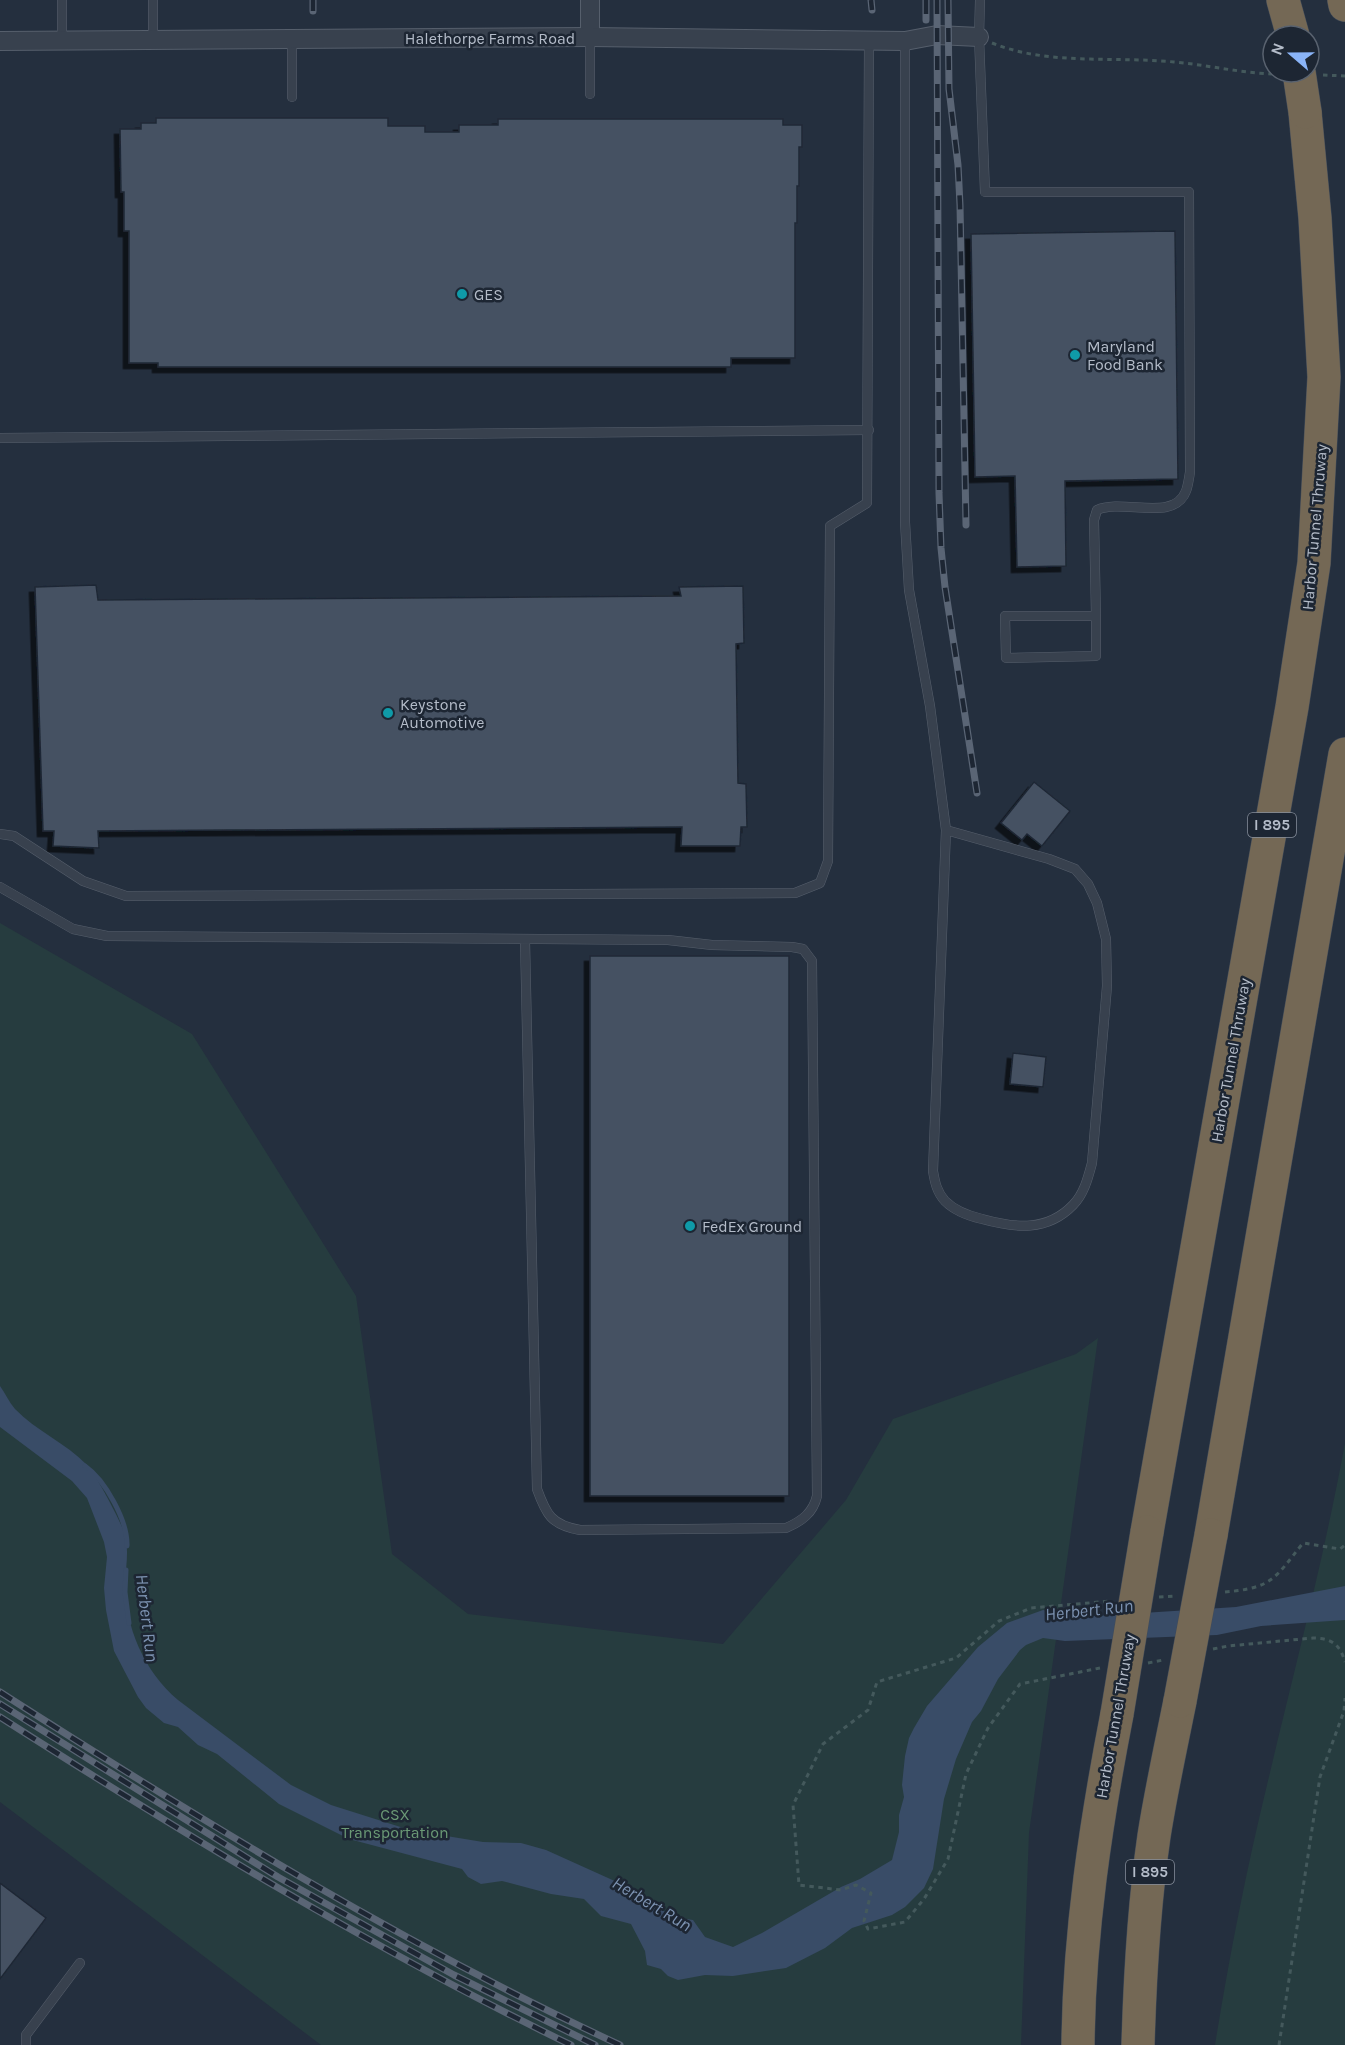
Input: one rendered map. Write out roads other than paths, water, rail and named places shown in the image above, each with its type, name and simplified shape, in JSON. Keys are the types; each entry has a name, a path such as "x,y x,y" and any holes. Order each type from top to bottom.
{"highway":[{"path":"1283,0 1290,24"},
{"path":"1344,0 1345,5"},
{"name":"Harbor Tunnel Thruway","path":"1078,2045 1079,1995 1098,1813 1292,707 1314,563 1324,377 1316,218 1301,84"},
{"name":"I 895","path":"1138,2045 1144,1927 1155,1836 1211,1535 1345,754"}],"street":[{"path":"590,0 590,37"},
{"name":"Halethorpe Farms Road","path":"0,41 590,37 905,41 937,35 979,37"}],"lane":[{"path":"62,0 62,41"},
{"path":"153,0 153,40"},
{"path":"980,0 979,37 985,192 1189,192 1190,472 1186,493 1179,502 1167,509 1107,505 1097,510 1094,520 1096,616 1096,656 1006,658 1005,616 1096,616"},
{"path":"590,37 590,94"},
{"path":"292,39 292,97"},
{"path":"0,834 14,836 83,881 126,896 795,893 820,883 828,861 830,526 867,503 869,40"},
{"path":"905,41 905,522 909,590 930,706 946,830 933,1171 936,1188 945,1201 956,1209 972,1216 1020,1227 1039,1225 1056,1219 1072,1207 1087,1183 1092,1163 1107,986 1106,939 1097,903 1088,884 1075,869 1049,859 946,830"},
{"path":"0,438 869,430"},
{"path":"0,887 73,928 107,936 668,940 712,945 803,949 813,961 818,1496 814,1508 798,1523 786,1528 579,1530 556,1523 544,1507 537,1489 525,940"},
{"path":"26,2045 26,2035 80,1963"}],"water":[{"path":"0,1386 23,1417 79,1457 101,1486 125,1536 126,1599 133,1632 155,1676 178,1700 291,1785 331,1805 410,1830 483,1842 521,1843 546,1850 628,1887 673,1917 693,1920 705,1937 733,1947 892,1860 904,1797 902,1785 909,1738 927,1706 978,1647 1007,1623 1043,1610 1071,1615 1096,1616 1236,1607 1345,1586 1345,1620 1261,1626 1217,1635 1065,1641 1043,1638 1026,1645 998,1679 981,1711 972,1722 956,1759 944,1799 933,1869 924,1888 905,1907 892,1915 852,1928 825,1948 786,1968 733,1976 705,1975 678,1980 668,1976 661,1969 647,1965 645,1951 631,1924 601,1916 584,1899 551,1894 502,1881 481,1884 468,1877 462,1869 349,1839 279,1804 217,1754 198,1745 178,1727 164,1723 146,1708 114,1651 104,1588 107,1557 104,1542 87,1498 72,1481 0,1427"}],"waterway":[{"name":"Herbert Run","path":"85,1466 93,1472 114,1502 124,1525 127,1546"},
{"name":"Herbert Run","path":"126,1570 125,1592 129,1623"}],"railway":[{"path":"313,0 313,11"},
{"path":"871,0 872,10"},
{"path":"926,0 926,20"},
{"path":"937,0 941,548 977,793"},
{"path":"948,0 949,89 960,205 966,525"},
{"path":"0,1692 227,1834 304,1879 460,1966 620,2045"},
{"path":"0,1704 278,1877 454,1975 595,2045"},
{"path":"0,1717 139,1805 352,1930 424,1970 571,2045"}],"place":[{"name":"GES","path":"462,294"},
{"name":"Maryland Food Bank","path":"1075,355"},
{"name":"Keystone Automotive","path":"388,713"},
{"name":"FedEx Ground","path":"690,1226"}],"park label":[{"name":"CSX Transportation","path":"395,1823"}]}
